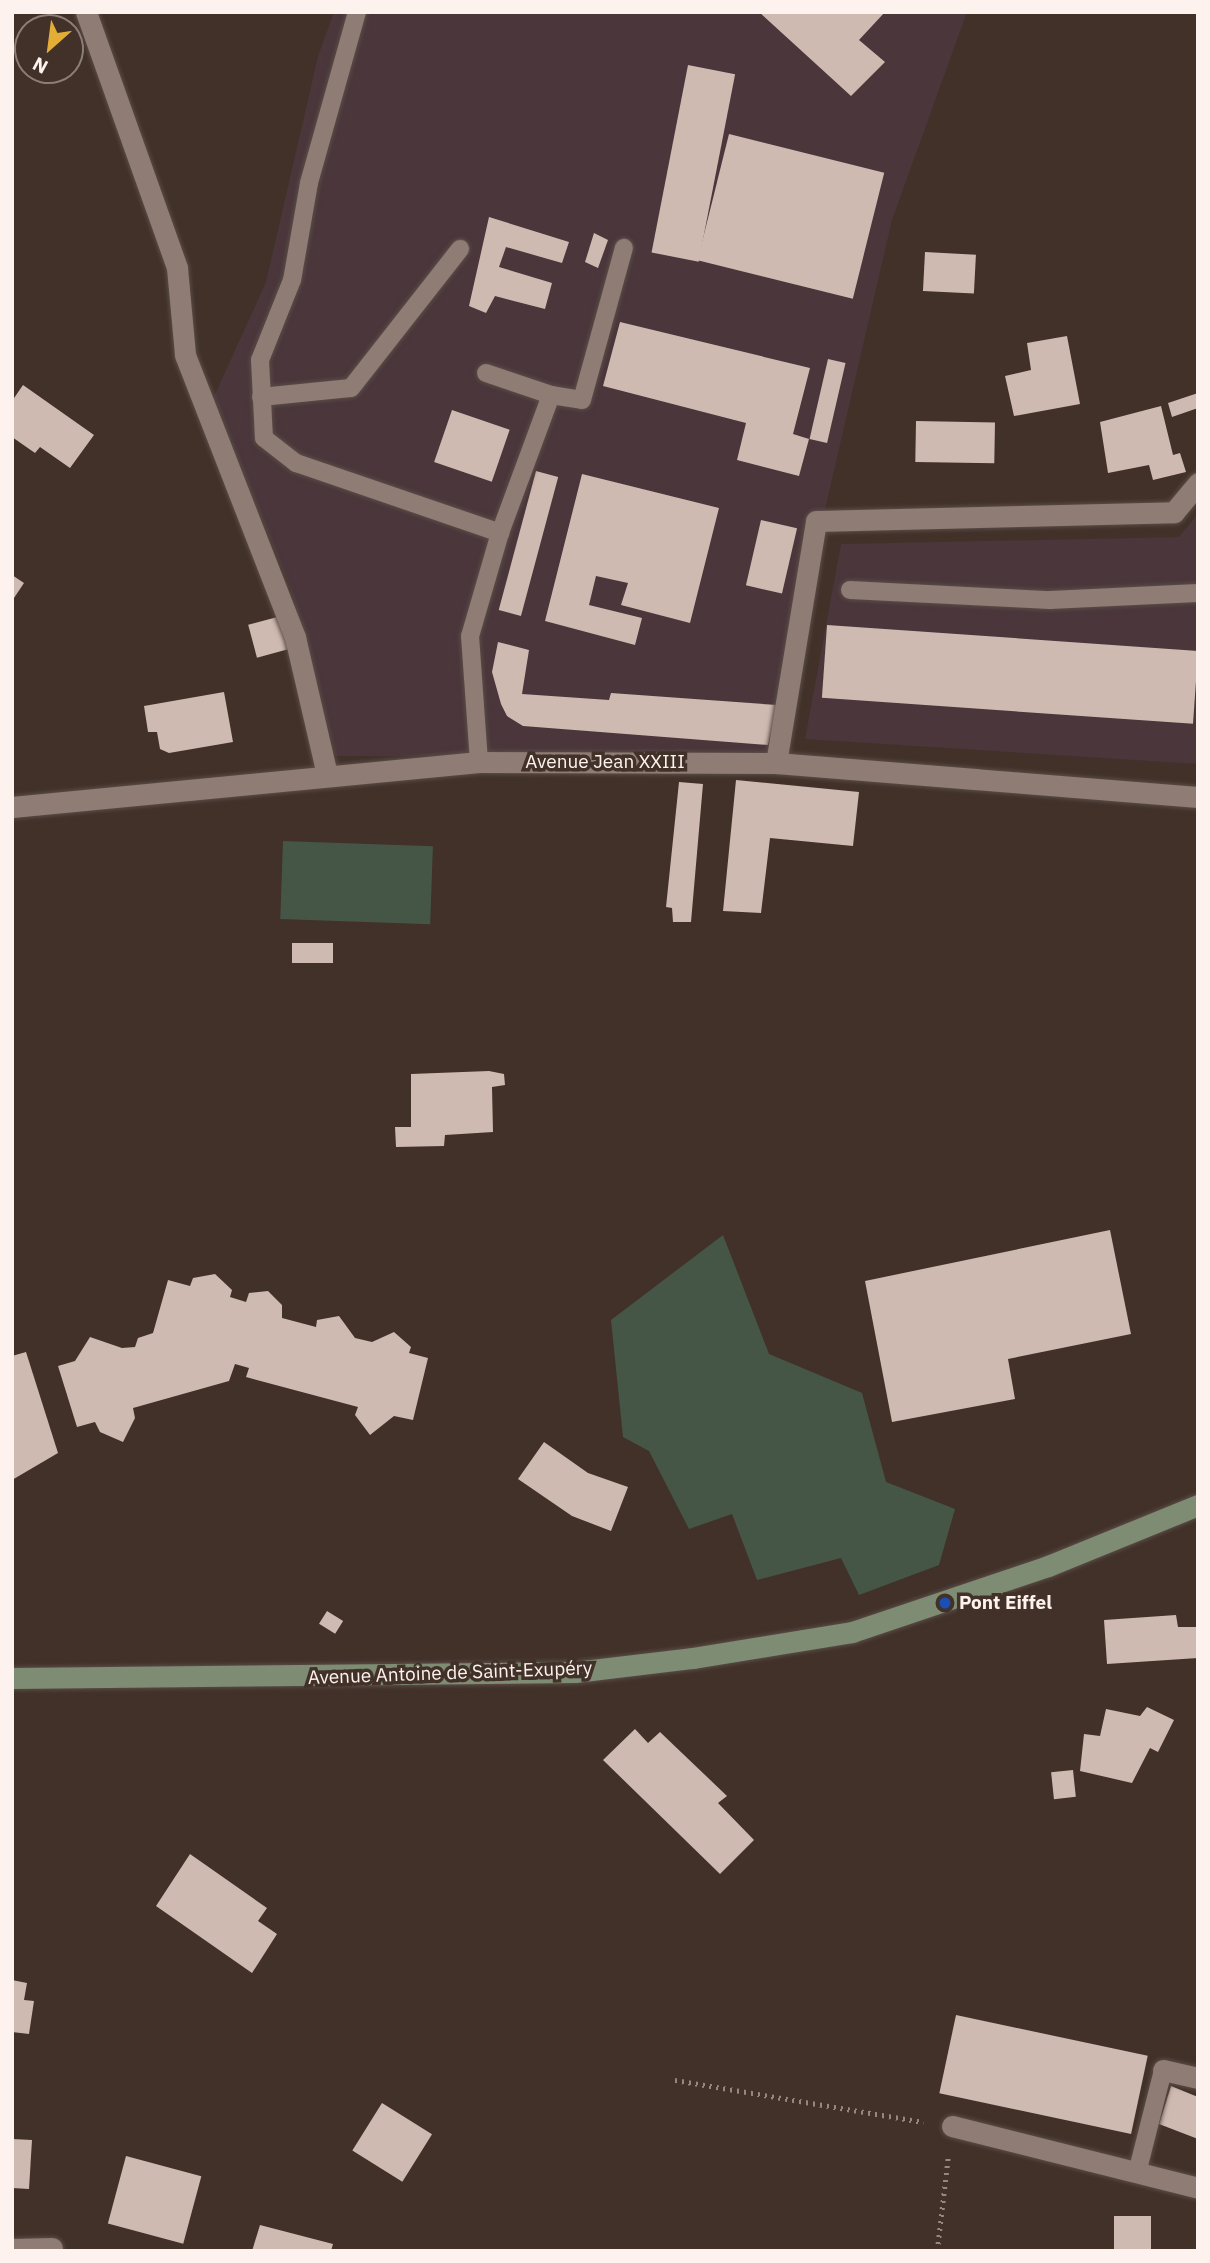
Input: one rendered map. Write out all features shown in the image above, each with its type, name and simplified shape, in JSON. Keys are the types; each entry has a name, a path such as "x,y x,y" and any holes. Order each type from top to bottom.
{"main road":[{"name":"Avenue Antoine de Saint-Exupéry","path":"12,1678 575,1672 693,1658 852,1632 1048,1566 1198,1505"}],"street":[{"path":"86,12 177,268 185,355 295,637 327,775"},
{"path":"776,763 816,521 1174,512 1198,483"},
{"name":"Avenue Jean XXIII","path":"12,807 479,762 776,763 1198,797"},
{"path":"1163,2070 1198,2078"},
{"path":"952,2126 1198,2188"},
{"path":"12,2249 52,2248"}],"lane":[{"path":"357,12 309,183 292,280 260,360 264,438 296,464 500,533"},
{"path":"486,373 551,395 582,400 624,248"},
{"path":"261,397 351,388 460,249"},
{"path":"479,762 470,636 500,533 551,395"},
{"path":"850,590 1050,600 1198,593"},
{"path":"1137,2173 1163,2070"}],"path":[{"path":"675,2080 952,2126 937,2251"}],"shaded area":[{"path":"334,12 967,12 892,220 768,756 336,756 289,584 212,401 266,282 318,56"},
{"path":"1198,514 1198,764 805,739 841,544 1179,537"}],"green space":[{"path":"283,841 433,846 430,924 280,919"},
{"path":"723,1235 769,1354 862,1393 886,1482 955,1509 939,1565 859,1595 841,1558 757,1580 732,1514 689,1529 649,1451 623,1437 611,1320"}],"building":[{"path":"759,12 885,12 859,40 885,62 851,96"},
{"path":"688,65 735,74 699,262 652,252"},
{"path":"729,134 884,173 853,299 698,260"},
{"path":"489,217 569,242 562,263 506,247 499,267 552,283 545,309 495,296 486,313 469,306"},
{"path":"594,233 608,240 598,268 585,262"},
{"path":"925,252 976,255 974,294 923,291"},
{"path":"620,322 810,368 793,434 809,439 799,476 737,460 746,423 603,386"},
{"path":"1067,336 1080,404 1014,416 1005,376 1031,370 1027,343"},
{"path":"828,359 846,363 827,443 810,439"},
{"path":"23,385 94,435 70,468 40,447 35,453 12,437 12,401"},
{"path":"1198,393 1198,408 1172,417 1168,403"},
{"path":"1161,406 1173,455 1180,453 1186,472 1153,480 1149,465 1108,473 1100,422"},
{"path":"452,410 510,430 492,482 434,462"},
{"path":"916,421 995,422 994,463 915,462"},
{"path":"536,471 558,477 521,616 499,610"},
{"path":"582,474 719,508 690,623 621,605 628,583 596,576 589,605 642,618 635,645 545,621"},
{"path":"761,520 797,528 782,594 746,585"},
{"path":"12,575 24,583 12,601"},
{"path":"281,616 290,649 257,658 248,625"},
{"path":"827,625 1198,651 1193,724 822,698"},
{"path":"498,642 529,650 522,694 609,700 611,693 777,705 768,745 523,726 507,716 501,704 492,672"},
{"path":"224,692 233,742 169,753 160,749 157,732 148,732 144,706"},
{"path":"736,780 859,792 853,846 770,838 761,913 723,911"},
{"path":"679,782 703,784 691,922 673,922 672,908 666,907"},
{"path":"292,943 333,943 333,963 292,963"},
{"path":"489,1071 504,1074 505,1085 492,1087 493,1132 445,1135 444,1146 396,1147 395,1127 411,1127 411,1074"},
{"path":"1110,1230 1131,1334 1008,1359 1015,1399 892,1422 865,1281"},
{"path":"215,1274 232,1290 230,1297 246,1302 249,1293 268,1291 282,1305 282,1318 316,1327 317,1320 339,1316 355,1338 372,1342 394,1332 411,1347 409,1353 428,1358 413,1420 394,1416 370,1435 355,1415 358,1407 246,1377 249,1368 235,1364 229,1381 133,1408 135,1418 123,1442 100,1432 95,1422 77,1427 58,1366 75,1361 90,1337 122,1348 135,1347 138,1338 153,1333 168,1280 190,1286 193,1278"},
{"path":"26,1352 58,1453 12,1480 12,1356"},
{"path":"544,1442 588,1473 628,1487 611,1531 572,1516 518,1479"},
{"path":"327,1611 343,1621 335,1634 319,1624"},
{"path":"1176,1615 1178,1627 1196,1627 1198,1658 1107,1664 1104,1620"},
{"path":"1147,1707 1174,1720 1158,1752 1150,1748 1132,1783 1080,1771 1084,1734 1100,1736 1106,1709 1140,1716"},
{"path":"635,1729 648,1743 660,1732 727,1796 718,1803 754,1840 720,1874 603,1760"},
{"path":"1073,1770 1076,1797 1054,1799 1051,1772"},
{"path":"190,1854 267,1908 258,1921 277,1934 252,1973 156,1906"},
{"path":"12,1980 27,1983 24,2000 34,2001 29,2034 12,2032"},
{"path":"956,2015 1148,2056 1131,2134 939,2093"},
{"path":"1171,2086 1198,2097 1198,2139 1159,2124"},
{"path":"382,2103 432,2134 402,2182 352,2150"},
{"path":"12,2139 32,2140 29,2189 12,2188"},
{"path":"126,2156 201,2176 183,2244 108,2224"},
{"path":"1114,2216 1151,2216 1151,2250 1114,2250"},
{"path":"260,2225 333,2244 331,2251 252,2251"}],"place":[{"name":"Pont Eiffel","path":"945,1603"}]}
